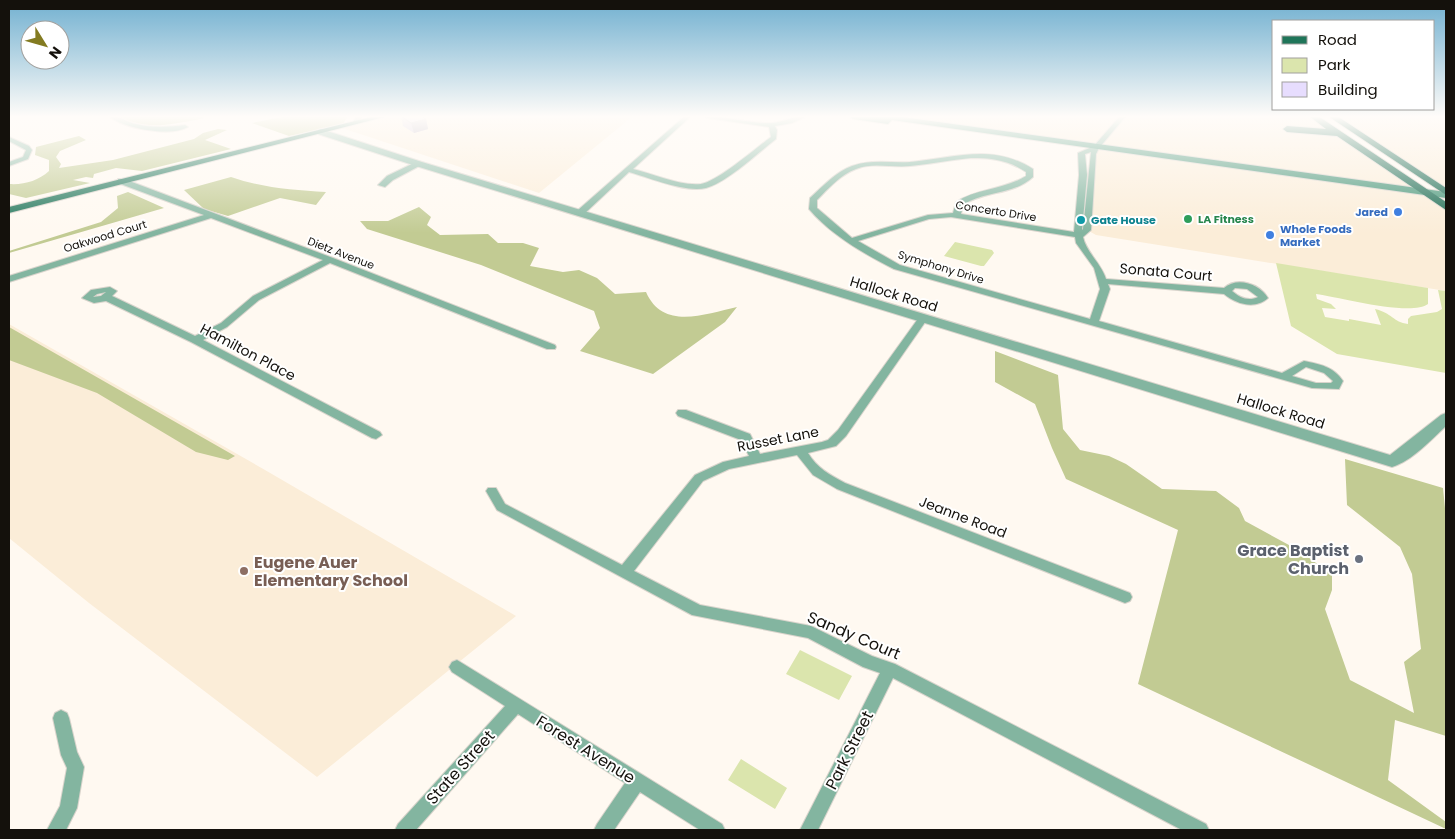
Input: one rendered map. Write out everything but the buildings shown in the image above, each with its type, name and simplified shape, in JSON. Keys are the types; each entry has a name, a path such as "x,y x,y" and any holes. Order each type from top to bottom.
{"highway":[{"path":"1371,155 1446,207"},
{"path":"1390,155 1446,193"}],"main road":[{"path":"9,210 228,155"},
{"path":"1155,155 1424,192 1446,193"}],"street":[{"path":"9,164 26,158 27,155"},
{"name":"Hallock Road","path":"392,155 1392,461 1411,448 1446,418"},
{"path":"581,212 644,155"},
{"path":"628,170 689,186 710,184 750,155"},
{"name":"Symphony Drive","path":"981,155 906,164 855,167 843,174 813,200 813,209 822,218 878,258 897,267 1285,376"},
{"name":"Symphony Drive","path":"957,215 959,204 967,198 1019,185 1029,177 1030,171 1023,164 983,155"},
{"path":"1081,155 1083,175 1077,228 1080,235 1080,243 1098,268 1105,289 1094,322"},
{"path":"1080,235 1088,230 1093,155"},
{"path":"382,185 390,178 419,164"},
{"name":"Dietz Avenue","path":"121,182 330,260 551,348"},
{"name":"Concerto Drive","path":"853,240 928,217 957,215 1080,235"},
{"name":"Oakwood Court","path":"9,279 209,216"},
{"path":"195,340 224,325 256,298 330,260"},
{"name":"Sonata Court","path":"1102,281 1227,291"},
{"name":"Hamilton Place","path":"106,297 195,340 376,435"},
{"name":"Russet Lane","path":"624,573 699,478 718,468 756,458 801,452 832,443 842,433 923,318"},
{"path":"682,413 746,437 756,458"},
{"name":"Jeanne Road","path":"801,452 809,466 821,476 841,486 1125,598"},
{"name":"Sandy Court","path":"492,491 501,507 697,611 811,632 868,662 890,669 1200,830"},
{"name":"Forest Avenue","path":"457,667 716,830"},
{"name":"Park Street","path":"809,830 890,669"},
{"name":"State Street","path":"404,830 516,704"},
{"path":"56,830 68,808 76,767 70,755 61,718"},
{"path":"603,830 637,781"}],"shaded area":[{"path":"424,155 585,155 539,193"},
{"path":"1094,155 1370,155 1446,207 1446,291 1096,235 1087,230"},
{"path":"1391,155 1446,155 1446,192"},
{"name":"Eugene Auer Elementary School","path":"9,324 516,616 317,777 89,603 9,538"}],"green space":[{"path":"35,155 57,155 56,157 61,164 59,168 113,160 132,155 206,155 142,171 116,168 94,174 93,178 86,177 73,180 90,183 26,198 9,194 9,184 30,182 49,171 49,160"},
{"path":"231,177 266,186 326,192 316,205 280,198 228,216 204,209 184,190"},
{"path":"128,192 164,208 9,253 9,251 101,222 118,208 117,196"},
{"path":"419,207 431,217 427,225 440,235 488,234 498,243 523,243 539,248 530,266 563,272 579,270 597,278 615,294 646,292 653,304 663,312 674,316 699,316 737,307 725,322 653,374 580,351 600,328 594,311 481,265 367,229 360,221 388,221"},
{"path":"955,242 992,250 994,253 984,266 944,256"},
{"path":"1276,263 1428,288 1428,304 1407,308 1374,305 1316,294 1317,299 1331,304 1336,309 1322,308 1325,317 1349,321 1349,319 1381,325 1375,309 1408,324 1408,319 1411,316 1437,312 1442,309 1438,290 1446,291 1446,373 1337,354 1291,326"},
{"path":"9,327 235,456 228,460 196,452 97,393 9,360"},
{"path":"995,351 1058,375 1063,429 1080,450 1109,456 1126,464 1162,489 1216,491 1239,508 1245,521 1300,551 1332,575 1332,590 1325,609 1350,680 1414,713 1404,662 1421,649 1412,574 1400,547 1347,505 1345,459 1443,488 1446,518 1446,736 1395,720 1388,780 1446,822 1446,829 1138,684 1178,530 1066,479 1035,404 995,382"},
{"path":"800,650 852,676 839,700 786,674"},
{"path":"741,759 787,788 775,809 728,780"}],"place":[{"name":"Jared","path":"1398,212"},
{"name":"LA Fitness","path":"1188,219"},
{"name":"Gate House","path":"1081,220"},
{"name":"Whole Foods Market","path":"1270,235"},
{"name":"Grace Baptist Church","path":"1359,559"},
{"name":"Eugene Auer Elementary School","path":"244,571"}]}
